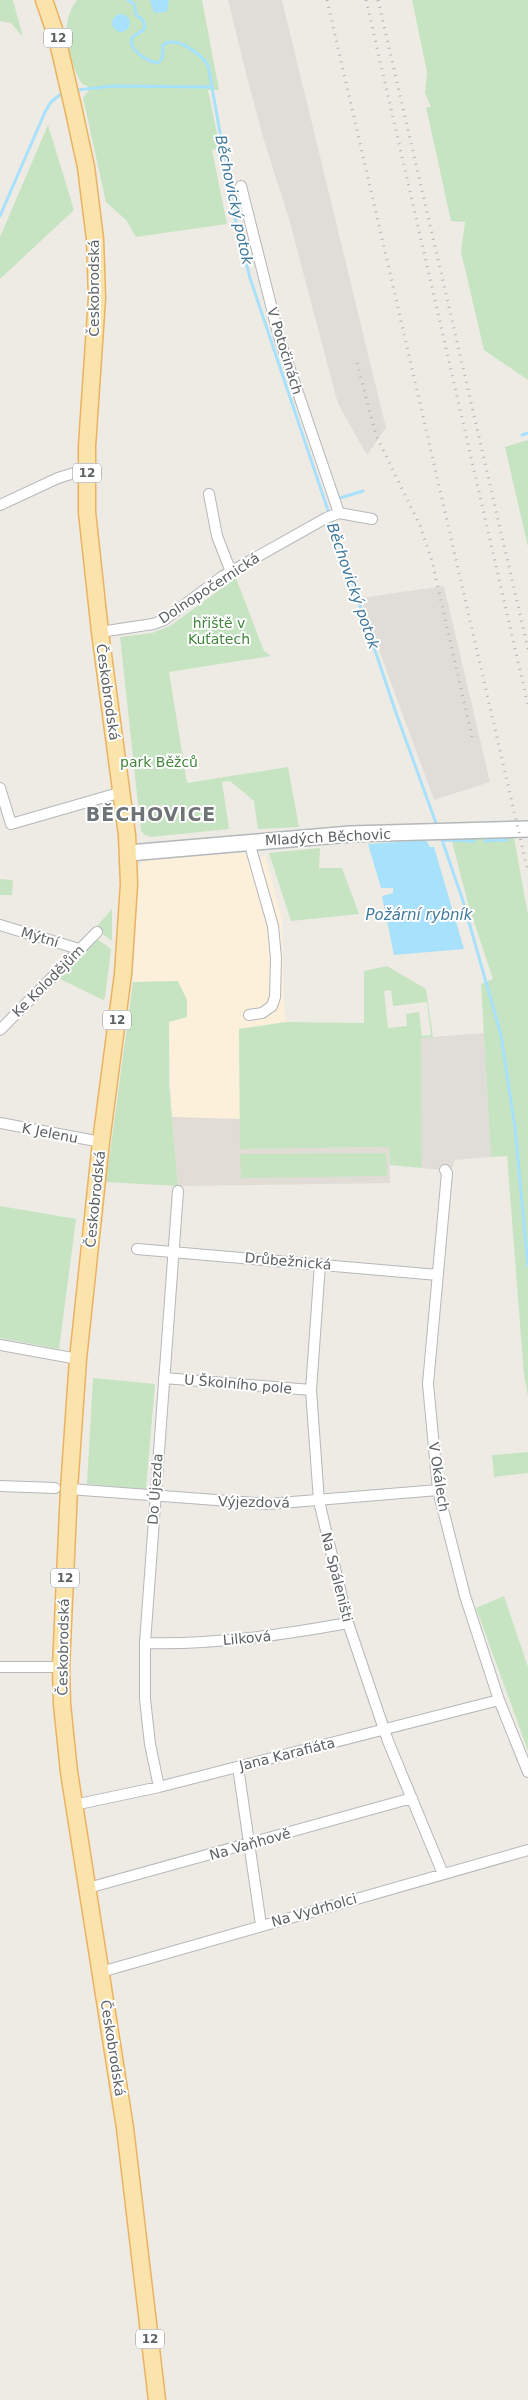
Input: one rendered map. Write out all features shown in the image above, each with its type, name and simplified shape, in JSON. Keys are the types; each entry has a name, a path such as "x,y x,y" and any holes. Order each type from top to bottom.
{"main road":[{"name":"Českobrodská","path":"44,0 57,38 67,78 92,202 97,283 87,469 87,512 100,632 129,853 129,893 123,974 101,1142 62,1489 61,1667 65,1737 125,2128 157,2400"}],"street":[{"name":"V Potočinách","path":"240,186 278,337 333,515"},
{"path":"0,505 58,478 87,469"},
{"path":"209,494 217,536 231,572"},
{"path":"333,515 372,519"},
{"name":"Dolnopočernická","path":"100,632 153,624 164,620 231,572 333,515"},
{"path":"0,788 11,824 122,792"},
{"name":"Mladých Běchovic","path":"129,853 350,834 528,829"},
{"path":"249,842 273,926 276,965 275,997 272,1006 262,1013 249,1015"},
{"name":"Mýtní","path":"0,925 79,949"},
{"name":"Ke Kolodějům","path":"0,1030 97,932"},
{"name":"K Jelenu","path":"0,1123 101,1142"},
{"name":"V Okálech","path":"447,1171 428,1384 438,1490 465,1596 499,1700 528,1772"},
{"name":"Do Újezda","path":"159,1787 150,1744 145,1699 145,1643 154,1496 175,1252 178,1191"},
{"name":"Drůbežnická","path":"138,1249 438,1275"},
{"name":"Na Spáleništi","path":"320,1264 312,1390 319,1502 348,1623 384,1730 443,1874"},
{"path":"0,1345 78,1360"},
{"name":"U Školního pole","path":"164,1378 312,1390"},
{"name":"Výjezdová","path":"0,1486 268,1504 319,1502 438,1490"},
{"name":"Lilková","path":"145,1643 188,1643 275,1636 348,1623"},
{"path":"0,1667 61,1667"},
{"name":"Jana Karafiáta","path":"74,1805 159,1787 499,1700"},
{"path":"238,1766 261,1926"},
{"name":"Na Vaňhově","path":"88,1888 412,1798"},
{"name":"Na Vydrholci","path":"101,1972 528,1850"}],"shaded area":[{"path":"228,0 282,0 386,428 367,455 338,404 289,219 263,137"},
{"path":"444,586 490,782 434,800 360,598"},
{"path":"245,853 252,862 265,856 282,919 286,1022 239,1029 240,1119 172,1117 169,1022 178,981 133,982 139,867 144,859"},
{"path":"484,1033 491,1157 455,1160 451,1171 422,1168 421,1038"},
{"path":"172,1117 240,1119 241,1149 389,1147 390,1183 178,1186"}],"green space":[{"path":"0,0 13,0 23,37 11,23 0,21"},
{"path":"77,0 202,0 219,90 208,90 220,148 212,150 227,224 136,237 126,220 106,202 83,98 88,91 88,86 82,84 77,74 67,42 68,20"},
{"path":"412,0 528,0 528,380 484,350 461,252 465,222 451,221 426,107 431,107 425,93 427,72"},
{"path":"48,125 74,210 0,279 0,237"},
{"path":"528,440 528,547 505,447"},
{"path":"236,578 264,651 271,656 169,672 187,783 288,767 299,827 258,829 254,801 230,781 222,782 229,829 151,837 145,835 141,831 120,637 152,633 170,626"},
{"path":"514,837 528,915 528,1396 524,1375 507,1156 491,1157 481,984 493,979 469,907 451,838"},
{"path":"320,848 319,868 342,868 359,914 291,921 269,853"},
{"path":"0,879 13,880 12,895 0,895"},
{"path":"112,909 112,941 97,926"},
{"path":"96,938 111,949 105,998 103,1000 58,978"},
{"path":"387,966 426,989 433,1037 421,1038 422,1168 390,1165 389,1147 240,1149 239,1029 286,1022 364,1023 364,971","holes":["391,990 393,1006 427,1002 431,1035 422,1036 419,1012 406,1014 407,1026 388,1028 384,991"]},
{"path":"178,981 187,1000 187,1017 169,1022 169,1085 178,1186 106,1182 133,982"},
{"path":"386,1153 387,1176 241,1178 240,1154"},
{"path":"0,1206 76,1219 59,1349 0,1338"},
{"path":"93,1378 155,1384 146,1489 87,1484"},
{"path":"528,1452 528,1473 494,1477 492,1455"},
{"path":"504,1596 528,1667 528,1751 476,1608"}],"water":[{"path":"150,0 169,0 167,12 154,13"},
{"path":"117,14 125,14 130,19 128,30 117,32 112,27 112,19"},
{"name":"Požární rybník","path":"426,840 430,847 434,847 464,949 394,955 382,896 393,893 393,888 381,888 368,844"}],"waterway":[{"name":"Běchovický potok","path":"128,0 134,4 136,15 143,20 145,27 131,41 132,46 139,54 158,63 162,59 163,45 175,42 194,51 208,65 237,228 250,278 395,710 437,826"},
{"path":"77,90 113,86 212,87"},
{"path":"0,216 45,112 51,102 62,93"},
{"path":"522,435 528,433"},
{"path":"340,498 363,491"},
{"name":"Běchovický potok","path":"441,837 463,901 501,1035 515,1128 528,1266"},
{"path":"442,840 474,841"},
{"path":"485,841 507,840"}],"railway":[{"path":"327,0 528,872"},
{"path":"366,0 528,705"},
{"path":"378,0 528,649"},
{"path":"357,363 376,435 420,526 432,561 473,741"}],"district":[{"name":"BĚCHOVICE","path":"151,814"}],"park label":[{"name":"hřiště v Kuťatech","path":"219,632"},
{"name":"park Běžců","path":"159,762"}]}
